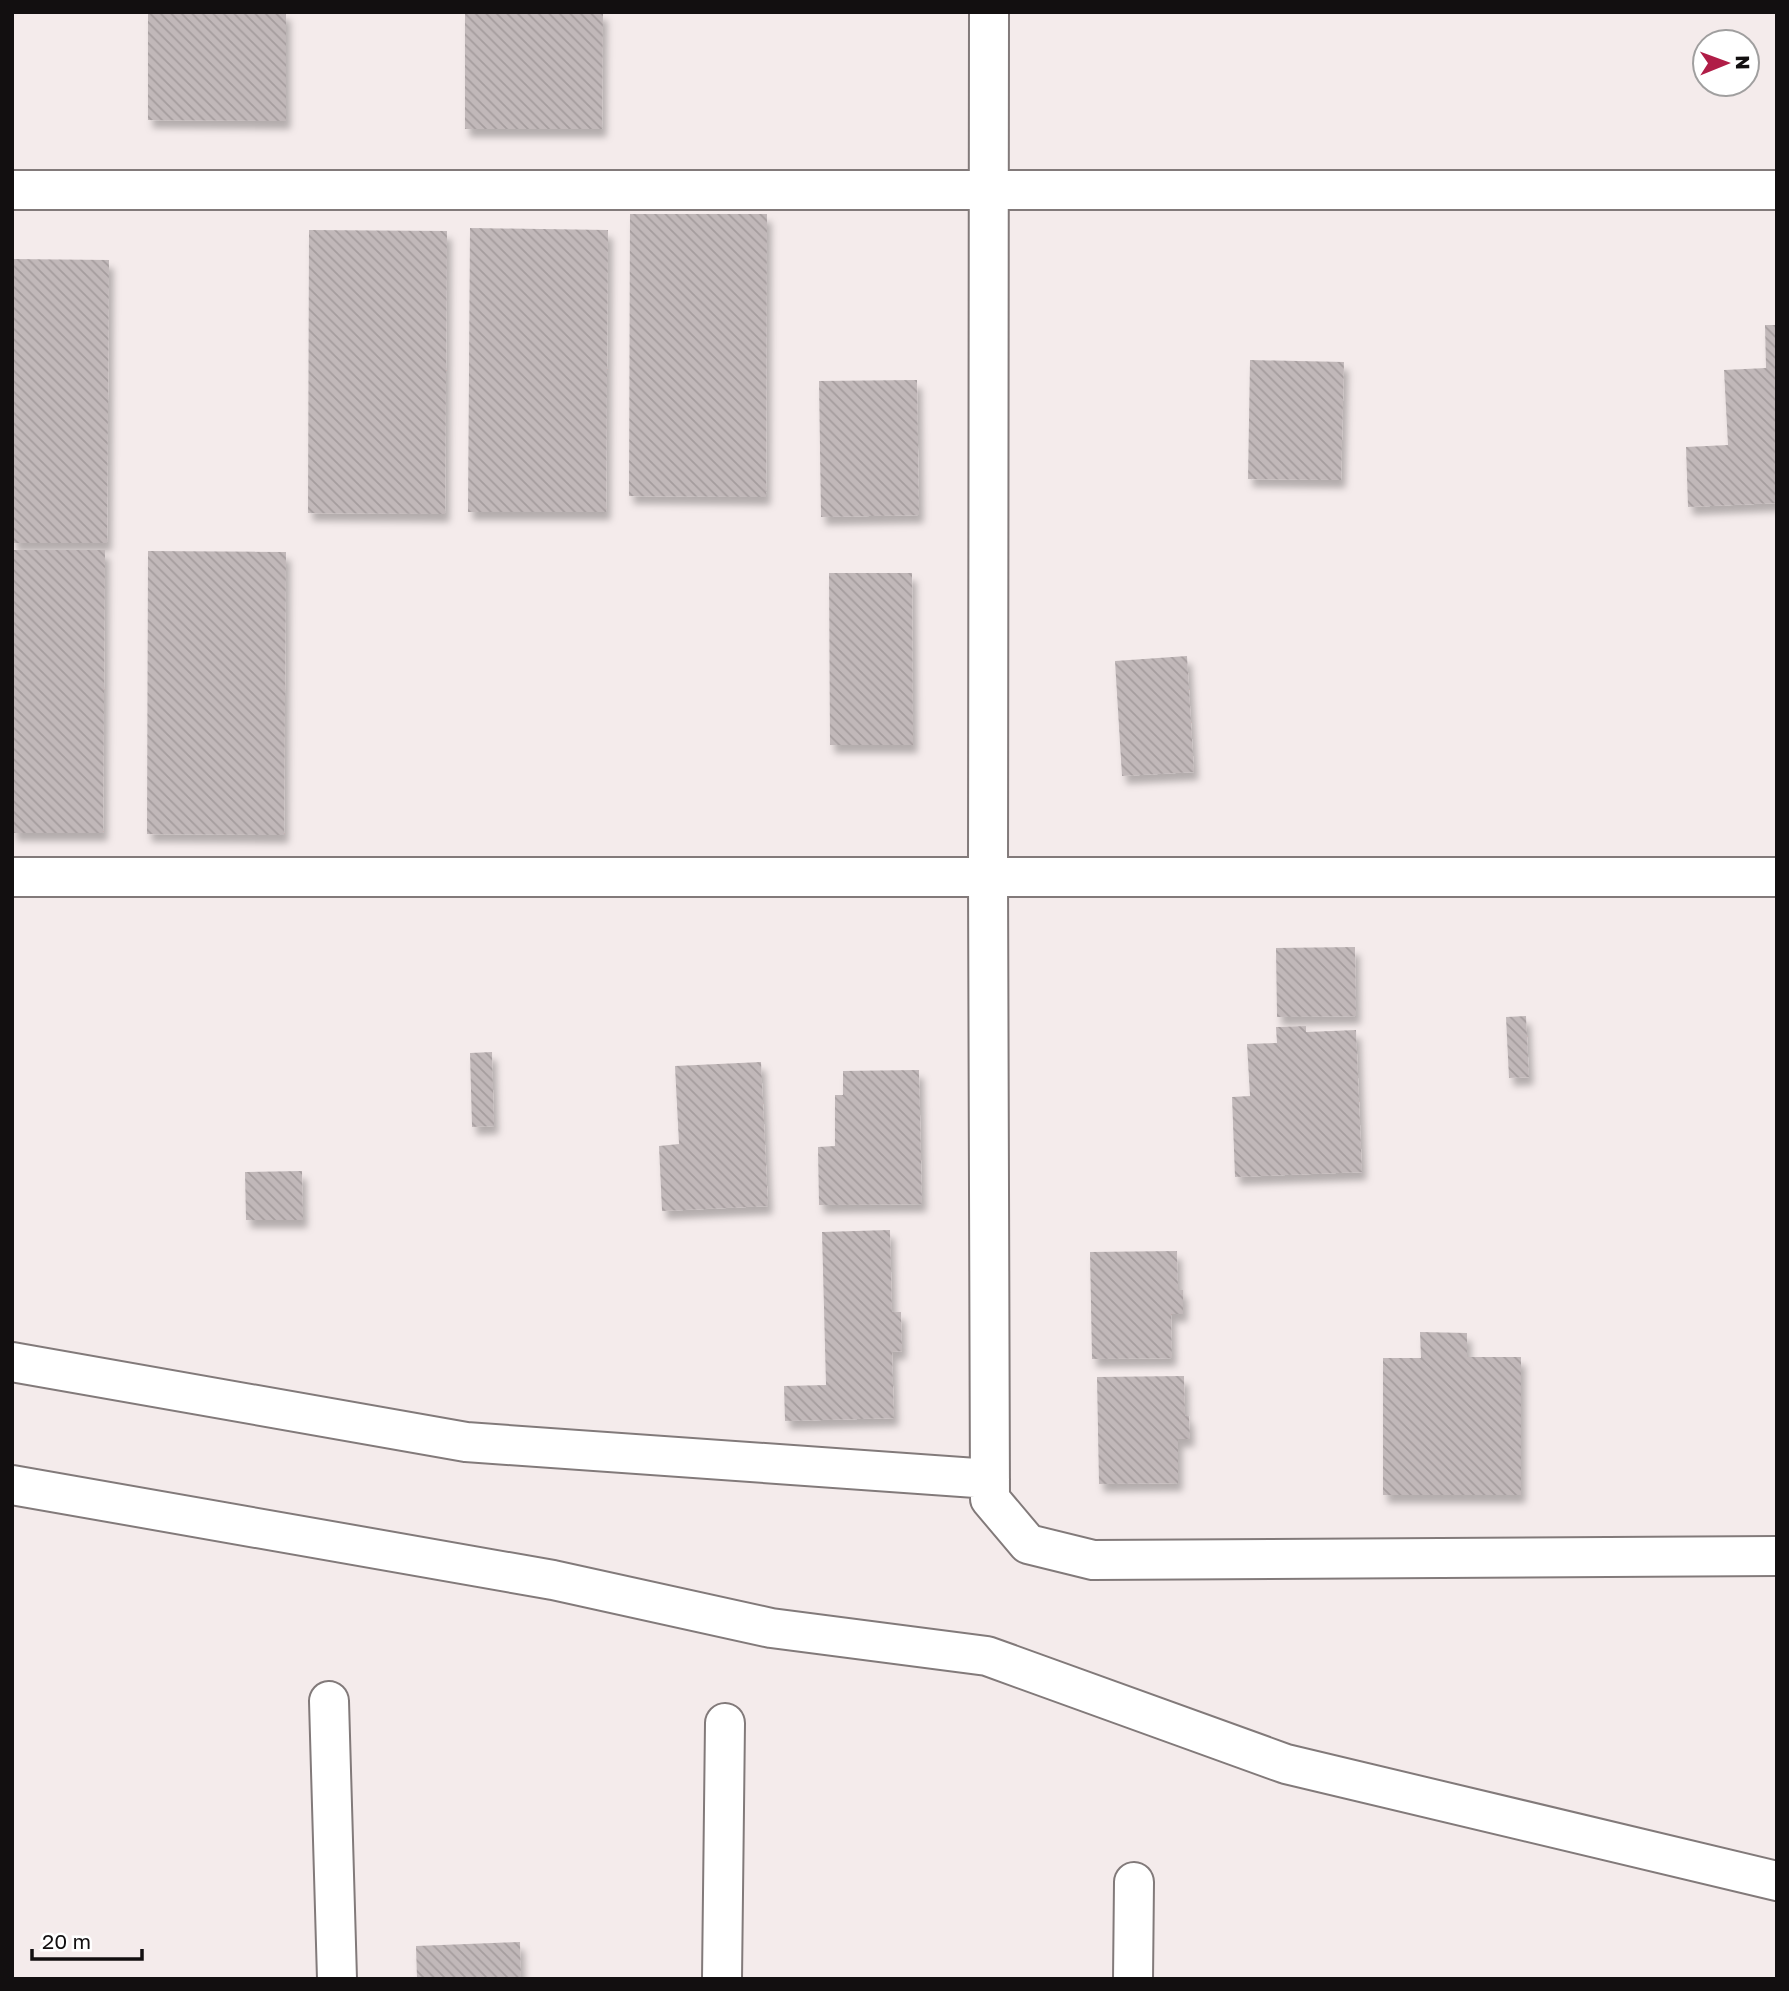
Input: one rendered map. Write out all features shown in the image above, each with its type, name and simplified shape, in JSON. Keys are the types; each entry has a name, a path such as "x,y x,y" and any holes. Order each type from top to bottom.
{"street":[{"path":"989,12 990,1499 1028,1544 1093,1560 1777,1556"},
{"path":"12,190 1777,190"},
{"path":"12,877 1777,877"},
{"path":"12,1362 466,1442 990,1479"},
{"path":"12,1485 553,1580 771,1628 987,1656 1286,1764 1777,1881"},
{"path":"329,1701 337,1979"},
{"path":"722,1979 725,1723"},
{"path":"1133,1979 1134,1882"}],"building":[{"path":"148,12 286,12 286,121 148,120"},
{"path":"465,12 603,12 602,129 465,129"},
{"path":"630,214 767,214 766,497 629,496"},
{"path":"470,228 608,230 606,512 468,512"},
{"path":"309,230 447,231 445,514 308,513"},
{"path":"12,259 109,260 107,543 12,543"},
{"path":"1765,325 1777,325 1777,503 1688,507 1686,447 1728,445 1724,370 1766,368"},
{"path":"1250,360 1344,362 1341,480 1248,479"},
{"path":"917,380 919,515 821,517 819,381"},
{"path":"12,550 105,550 103,833 12,833"},
{"path":"148,551 286,552 284,835 147,834"},
{"path":"829,573 912,573 913,745 830,745"},
{"path":"1187,656 1194,772 1122,776 1115,661"},
{"path":"1355,947 1356,1016 1277,1017 1276,948"},
{"path":"1526,1016 1529,1077 1509,1078 1506,1017"},
{"path":"1306,1026 1306,1032 1356,1030 1362,1172 1235,1177 1232,1097 1250,1096 1247,1044 1277,1043 1276,1027"},
{"path":"492,1052 494,1126 472,1127 470,1053"},
{"path":"761,1062 768,1206 662,1211 659,1146 679,1144 675,1066"},
{"path":"919,1070 922,1204 819,1205 818,1147 835,1146 835,1095 843,1095 843,1071"},
{"path":"302,1171 303,1220 246,1220 245,1172"},
{"path":"890,1230 892,1312 901,1312 902,1351 892,1352 894,1418 785,1421 784,1386 826,1385 822,1232"},
{"path":"1177,1251 1178,1290 1183,1290 1183,1314 1171,1314 1172,1358 1092,1359 1090,1252"},
{"path":"1420,1332 1467,1333 1467,1357 1521,1357 1521,1495 1383,1495 1383,1358 1421,1358"},
{"path":"1184,1376 1185,1416 1189,1416 1190,1439 1178,1439 1178,1483 1099,1484 1097,1377"},
{"path":"520,1942 521,1979 417,1979 416,1946"}]}
